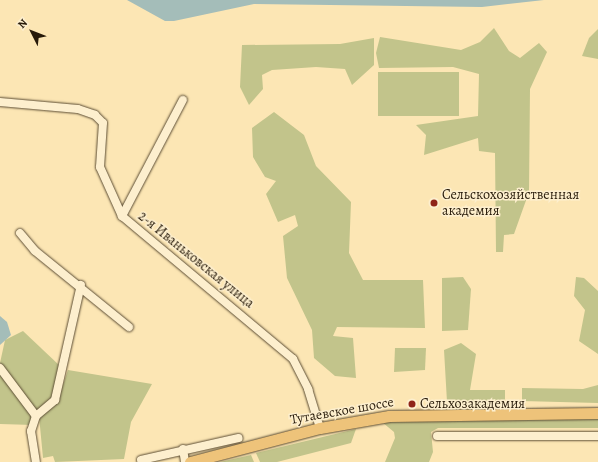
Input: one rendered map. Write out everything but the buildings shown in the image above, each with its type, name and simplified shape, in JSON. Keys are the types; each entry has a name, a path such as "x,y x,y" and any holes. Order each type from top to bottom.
{"main road":[{"name":"Тутаевское шоссе","path":"190,462 320,428 389,416 598,413"}],"street":[{"path":"122,216 183,100"},
{"name":"2-я Иваньковская улица","path":"0,102 78,109 95,115 103,123 100,167 122,216 293,359 308,388 320,428"},
{"path":"20,233 36,251 81,285 130,327"},
{"path":"36,462 31,431 36,416 55,400 81,285"},
{"path":"0,368 36,416"},
{"path":"437,436 598,436"},
{"path":"141,460 182,449 239,438"},
{"path":"182,449 185,462"}],"green space":[{"path":"494,28 509,51 520,58 539,43 547,52 530,89 529,192 514,234 504,235 503,252 496,252 495,153 479,151 478,138 424,155 426,135 416,125 478,116 479,74 453,67 379,68 376,53 380,37 461,50 480,42"},
{"path":"598,29 598,59 582,56 589,38"},
{"path":"374,38 374,65 352,85 345,69 316,67 272,70 262,75 263,89 249,105 240,87 242,45 340,44"},
{"path":"378,72 459,72 459,116 378,116"},
{"path":"274,112 304,135 316,166 351,202 349,253 363,280 423,280 425,328 337,327 333,336 353,338 356,378 335,376 314,358 312,330 287,278 283,236 298,226 295,215 278,222 266,194 276,181 265,177 253,157 252,128"},
{"path":"463,277 471,289 468,330 442,331 442,278"},
{"path":"576,277 584,278 598,291 598,354 579,341 585,310 574,296"},
{"path":"23,331 60,366 52,399 36,412 0,363 5,340"},
{"path":"461,343 476,354 470,390 505,390 505,405 454,406 447,402 444,350"},
{"path":"395,348 426,348 425,370 394,372"},
{"path":"68,370 152,384 131,422 124,459 55,462 53,456 43,458 39,416 57,402"},
{"path":"0,373 33,416 33,425 0,424"},
{"path":"598,385 598,403 522,401 522,388 583,389"},
{"path":"439,417 598,419 598,428 438,428 431,432 433,452 429,462 385,462 395,438 394,432 382,422"},
{"path":"356,429 351,443 277,462 260,462 256,453"},
{"path":"251,455 254,462 220,462"}],"water":[{"path":"127,0 544,0 482,7 254,4 174,21 165,21"},
{"path":"0,316 7,322 11,335 0,345"}],"place":[{"name":"Сельскохозяйственная академия","path":"434,203"},
{"name":"Сельхозакадемия","path":"412,404"}]}
